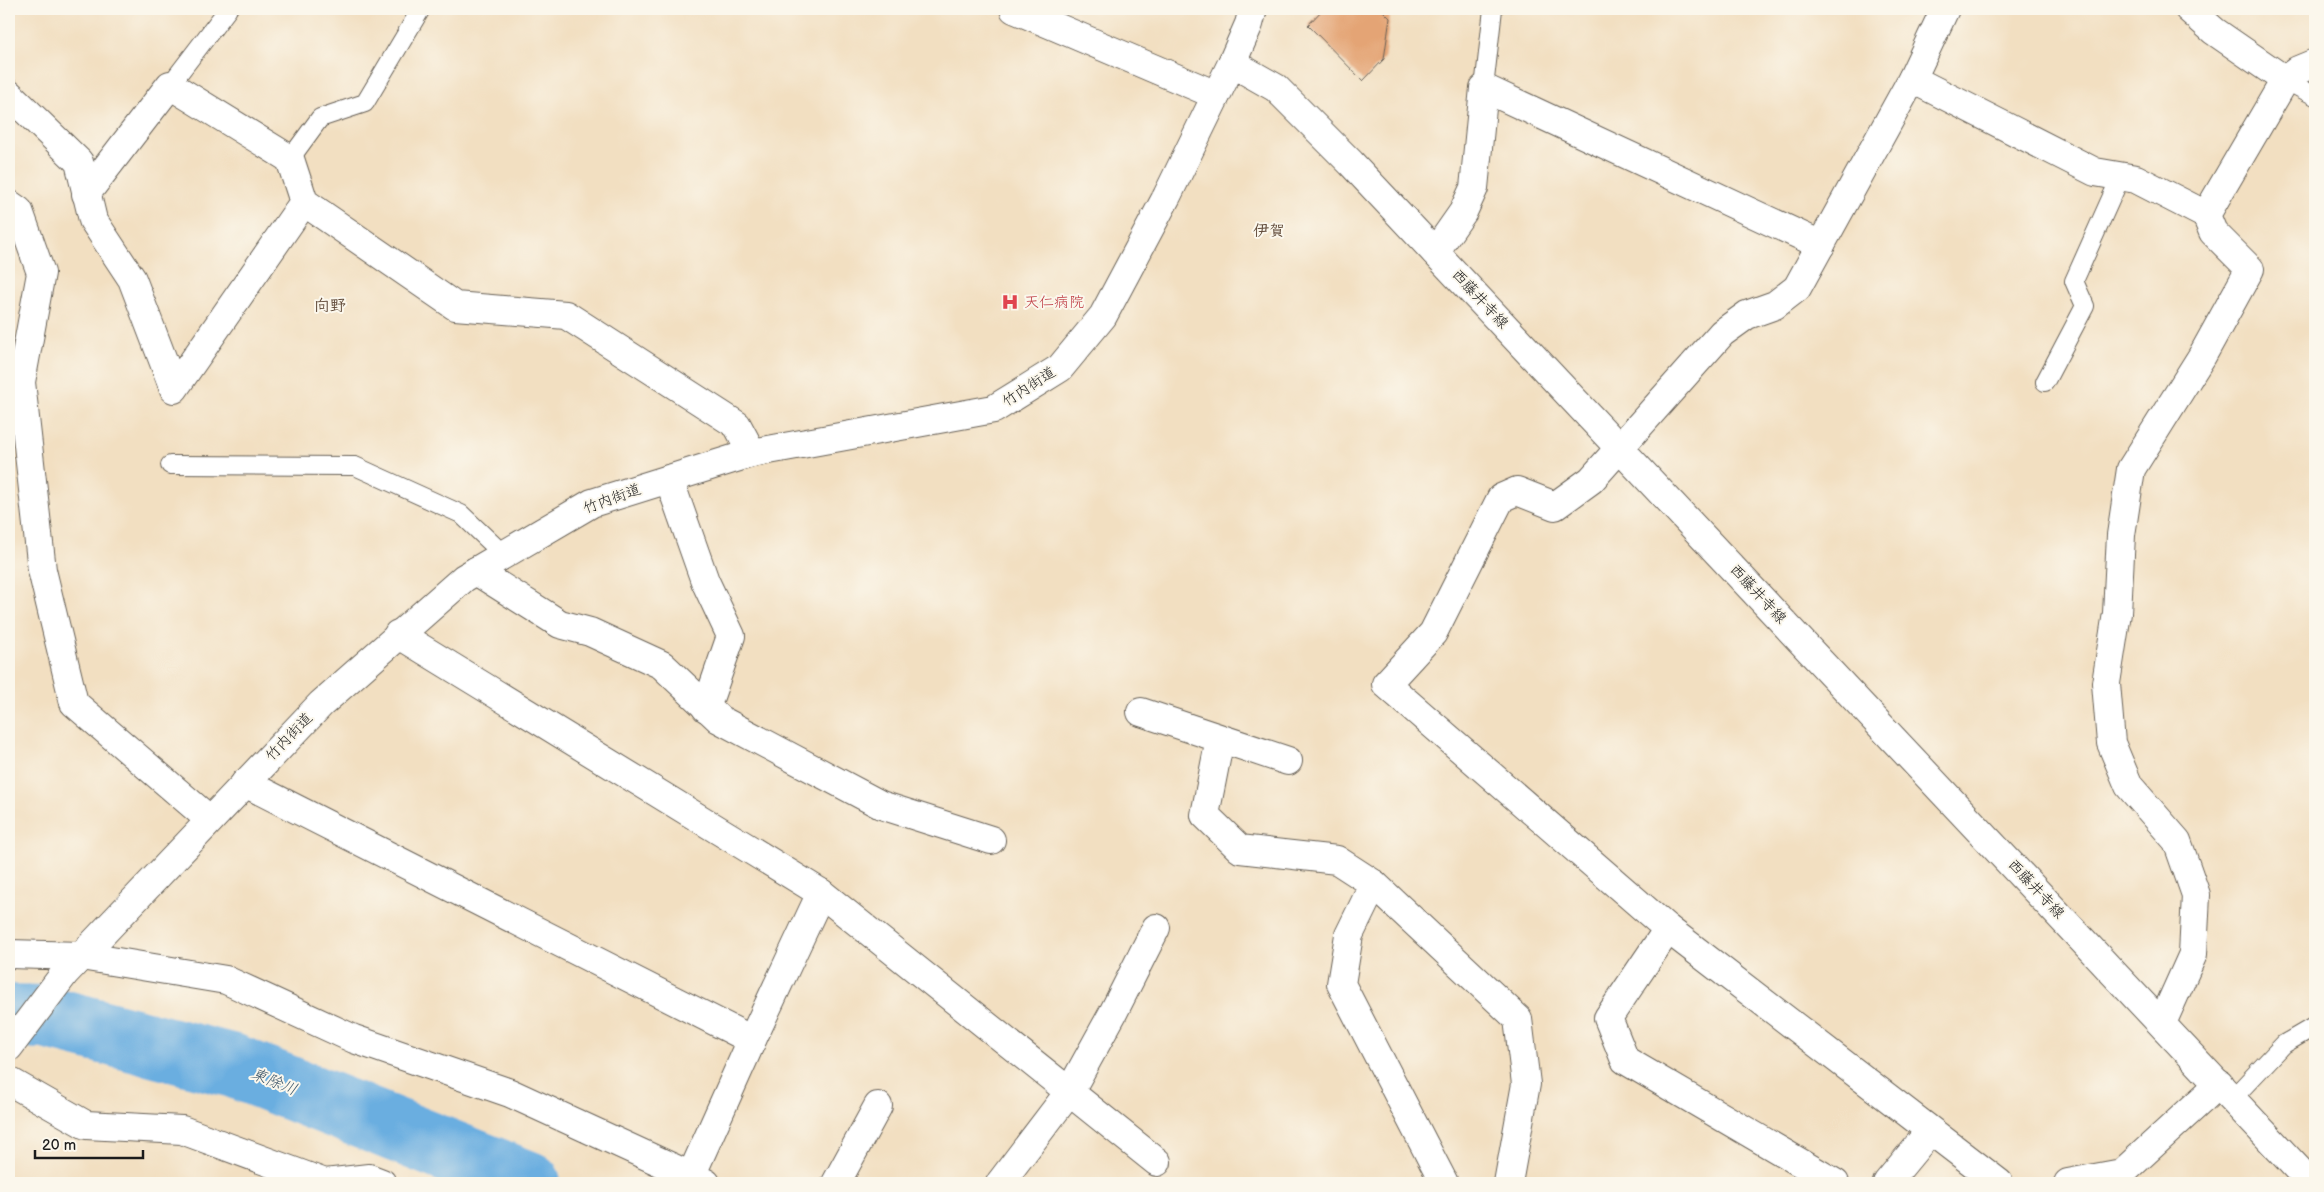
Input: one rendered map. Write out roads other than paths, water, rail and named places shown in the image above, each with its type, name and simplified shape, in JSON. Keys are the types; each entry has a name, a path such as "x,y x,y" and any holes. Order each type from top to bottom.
{"street":[{"path":"1014,9 1216,95"},
{"path":"1232,63 1249,24 1252,9"},
{"path":"1946,9 1912,79 1797,288 1775,305 1747,315 1722,333 1591,480 1555,506 1517,491 1501,498 1433,633 1386,684 1668,929 1999,1183"},
{"path":"2190,9 2214,31 2285,80"},
{"name":"竹内街道","path":"9,1047 73,965 320,704 464,578 592,503 752,453 994,409 1060,368 1103,316 1168,196 1232,63"},
{"name":"西藤井寺線","path":"1232,63 1276,88 1351,163 2311,1183"},
{"path":"2206,214 2285,80 2298,70 2315,63"},
{"path":"1912,79 2095,172 2136,179 2206,214 2213,232 2250,269 2202,356 2131,469 2121,535 2116,613 2106,683 2111,743 2129,786 2177,841 2196,895 2194,954 2162,1023"},
{"path":"86,194 170,85 290,158 304,202 455,306 566,315 737,425 752,453"},
{"path":"1435,252 1463,212 1474,188 1484,88 1821,245"},
{"path":"9,94 79,162 93,220 132,279 174,389 304,202"},
{"path":"9,204 19,211 41,273 21,382 20,484 74,703 210,820"},
{"path":"669,479 706,581 731,636 706,708"},
{"path":"476,571 560,624 590,632 662,665 718,719 881,805 991,840"},
{"path":"398,634 821,892 1157,1162"},
{"path":"1141,712 1288,761"},
{"path":"1220,739 1205,815 1240,849 1337,860 1374,884 1518,1019 1526,1084 1508,1183"},
{"path":"245,783 752,1040"},
{"path":"1374,884 1349,935 1341,984 1444,1183"},
{"path":"9,954 73,965 226,980 354,1039 510,1093 698,1180 752,1040 821,892"},
{"path":"1000,1183 1070,1091 1113,1013 1156,928"},
{"path":"1668,929 1608,1018 1625,1060 1835,1183"},
{"path":"9,1080 86,1125 182,1130 325,1183 369,1178 382,1183"},
{"path":"2068,1183 2122,1173 2226,1091"},
{"path":"836,1183 878,1106"},
{"path":"1887,1183 1930,1131"}],"lane":[{"path":"170,85 228,9"},
{"path":"290,158 320,118 365,102 421,9"},
{"path":"1484,88 1493,9"},
{"path":"2285,80 2315,96"},
{"path":"2045,382 2086,306 2074,281 2121,176"},
{"path":"170,465 355,466 461,514 504,555"},
{"path":"2226,1091 2284,1044 2315,1026"}],"waterway":[{"name":"東除川","path":"9,1016 45,1017 234,1066 529,1183"}],"place":[{"name":"天仁病院","path":"1010,302"}],"district":[{"name":"伊賀","path":"1269,231"},
{"name":"向野","path":"330,306"}]}
